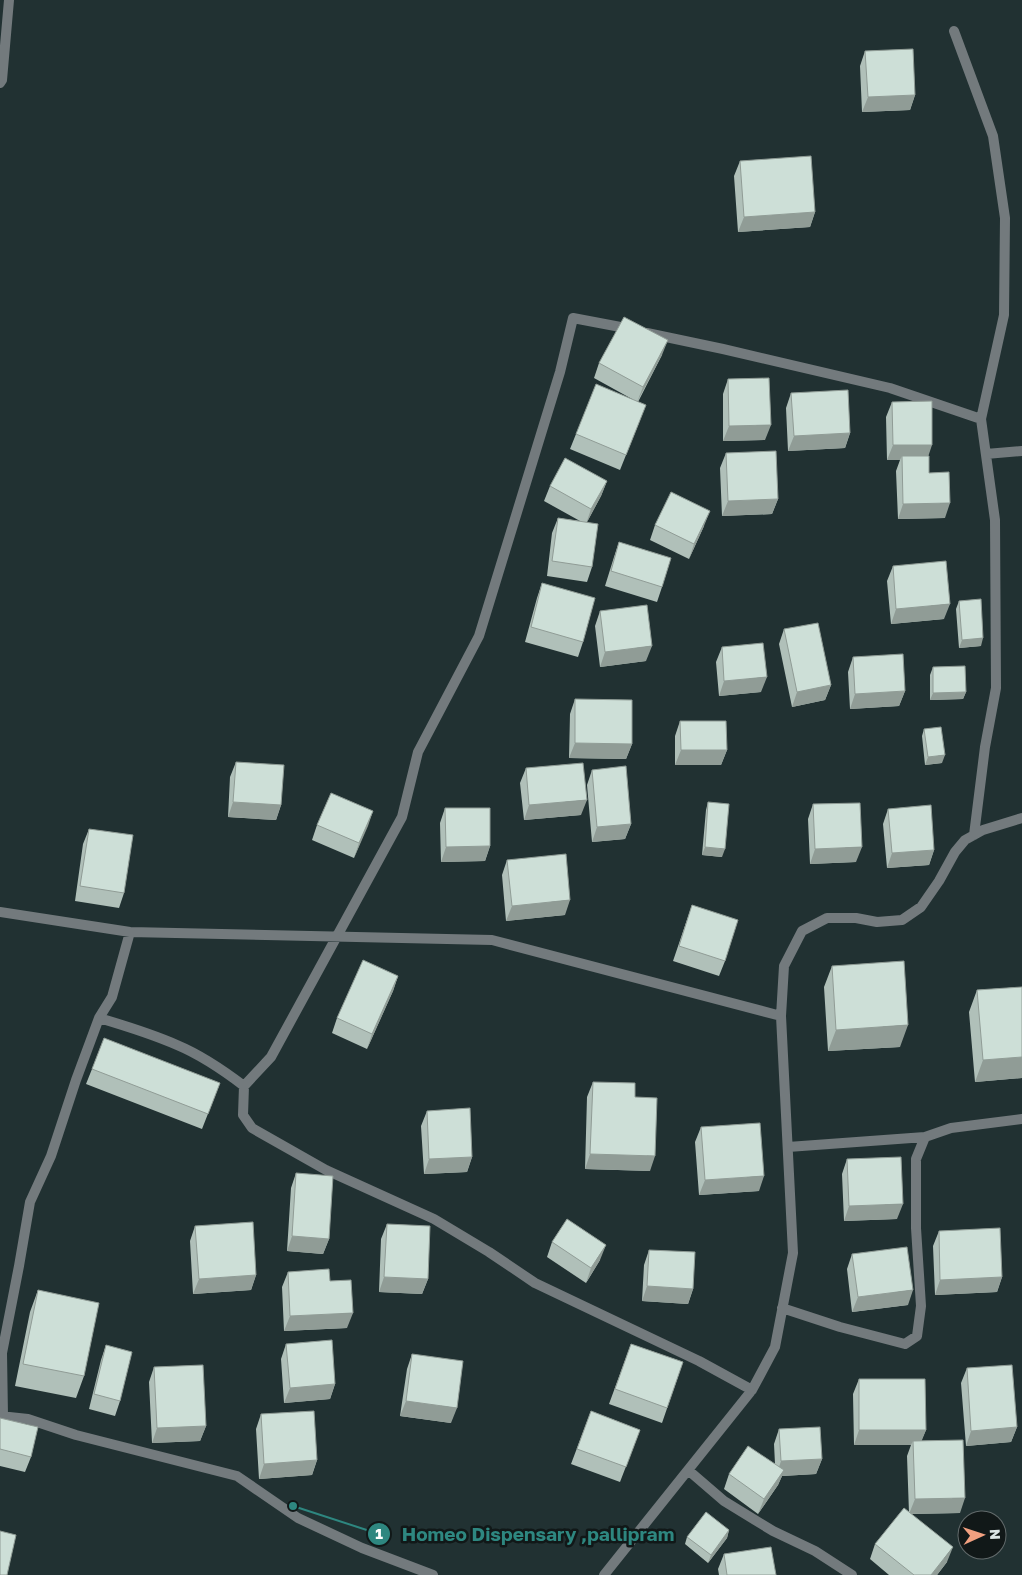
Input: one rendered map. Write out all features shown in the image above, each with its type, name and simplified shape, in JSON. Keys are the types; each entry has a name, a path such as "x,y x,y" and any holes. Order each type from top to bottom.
{"street":[{"path":"0,83 2,80 9,0"},
{"path":"954,31 992,136 1005,218 1004,314 981,419 995,520 996,688 985,747 974,835"},
{"path":"752,1390 699,1362 535,1283 489,1252 434,1219 326,1170 252,1128 243,1115 244,1086 271,1057 402,817 418,752 479,636 560,372 573,318 723,349 890,388 981,419"},
{"path":"986,454 1022,451"},
{"path":"604,1575 752,1390 774,1347 793,1253 781,1016 784,966 802,931 827,918 856,918 876,922 902,920 921,907 939,882 955,852 965,840 983,830 1022,818"},
{"path":"0,912 130,932 492,940 781,1016"},
{"path":"130,932 112,997 99,1018 51,1156 30,1202 2,1353 1,1416 28,1419 76,1435 237,1476 298,1518 362,1548 433,1575"},
{"path":"99,1018 139,1029 179,1045 217,1066 244,1086"},
{"path":"788,1146 925,1137 951,1128 1022,1119"},
{"path":"782,1308 840,1327 906,1344 916,1336 921,1306 916,1228 916,1159 925,1137"},
{"path":"688,1470 724,1501 773,1531 815,1551 852,1575"}],"building":[{"path":"913,49 915,95 868,97 865,51"},
{"path":"811,156 815,212 744,217 740,161"},
{"path":"624,317 668,340 643,387 599,363"},
{"path":"769,378 771,425 729,426 728,379"},
{"path":"596,384 646,405 626,455 576,434"},
{"path":"848,390 850,433 794,436 791,393"},
{"path":"932,401 932,445 893,445 892,402"},
{"path":"776,451 778,499 728,501 726,453"},
{"path":"902,456 929,456 929,473 949,472 950,503 903,504"},
{"path":"565,458 607,481 591,509 550,486"},
{"path":"671,492 710,511 694,544 655,525"},
{"path":"558,518 598,524 592,567 552,561"},
{"path":"619,542 671,558 662,587 611,571"},
{"path":"946,561 950,604 896,609 893,566"},
{"path":"542,583 595,598 583,642 531,627"},
{"path":"981,599 983,638 962,640 959,601"},
{"path":"647,605 652,646 605,652 600,611"},
{"path":"818,623 831,685 797,692 784,629"},
{"path":"763,643 767,677 724,681 722,647"},
{"path":"903,654 905,691 855,694 853,657"},
{"path":"965,666 966,692 933,693 933,667"},
{"path":"575,699 632,700 632,744 575,743"},
{"path":"680,721 726,721 727,750 681,750"},
{"path":"941,727 945,755 928,757 924,729"},
{"path":"236,762 284,765 281,805 233,802"},
{"path":"583,763 587,800 529,805 526,768"},
{"path":"626,766 631,824 597,827 592,770"},
{"path":"331,793 373,811 359,843 317,825"},
{"path":"708,802 729,804 725,849 705,847"},
{"path":"860,803 862,847 815,849 813,804"},
{"path":"931,805 934,850 892,853 888,809"},
{"path":"445,808 490,808 490,846 446,847"},
{"path":"89,829 133,835 124,893 80,886"},
{"path":"566,854 570,900 512,906 507,860"},
{"path":"692,905 738,920 725,961 679,946"},
{"path":"363,960 398,976 372,1034 337,1018"},
{"path":"904,961 908,1025 836,1030 832,966"},
{"path":"1022,987 1022,1057 983,1060 977,990"},
{"path":"104,1038 220,1083 208,1114 92,1069"},
{"path":"593,1082 635,1083 635,1097 657,1098 655,1156 590,1154"},
{"path":"470,1108 472,1157 429,1159 427,1111"},
{"path":"760,1123 764,1176 705,1180 701,1127"},
{"path":"901,1157 903,1204 849,1206 847,1159"},
{"path":"296,1173 333,1176 329,1239 292,1236"},
{"path":"567,1219 606,1245 591,1268 552,1242"},
{"path":"253,1222 256,1275 199,1279 195,1226"},
{"path":"387,1224 430,1226 428,1279 384,1277"},
{"path":"1000,1228 1002,1277 940,1280 939,1231"},
{"path":"907,1247 913,1290 858,1297 852,1254"},
{"path":"649,1250 695,1252 693,1289 647,1286"},
{"path":"329,1269 330,1281 351,1280 353,1313 290,1316 288,1272"},
{"path":"38,1290 99,1303 84,1376 23,1364"},
{"path":"332,1340 335,1384 290,1388 286,1344"},
{"path":"631,1344 683,1362 667,1408 615,1389"},
{"path":"106,1345 132,1352 120,1401 94,1394"},
{"path":"412,1354 463,1361 457,1408 406,1401"},
{"path":"203,1365 206,1426 157,1428 154,1367"},
{"path":"1012,1365 1017,1427 971,1431 967,1368"},
{"path":"859,1379 925,1379 926,1430 859,1430"},
{"path":"314,1411 317,1460 264,1464 261,1414"},
{"path":"591,1411 640,1430 626,1467 577,1449"},
{"path":"0,1418 38,1427 31,1457 0,1449"},
{"path":"820,1427 822,1459 781,1461 779,1429"},
{"path":"963,1440 965,1498 915,1499 913,1441"},
{"path":"748,1446 784,1470 764,1499 729,1474"},
{"path":"904,1508 953,1547 931,1575 914,1575 875,1544"},
{"path":"706,1512 729,1530 711,1555 687,1537"},
{"path":"0,1531 16,1535 7,1575 0,1575"},
{"path":"771,1547 776,1575 727,1575 724,1554"}],"place":[{"name":"Homeo Dispensary ,pallipram","path":"293,1506"}]}
